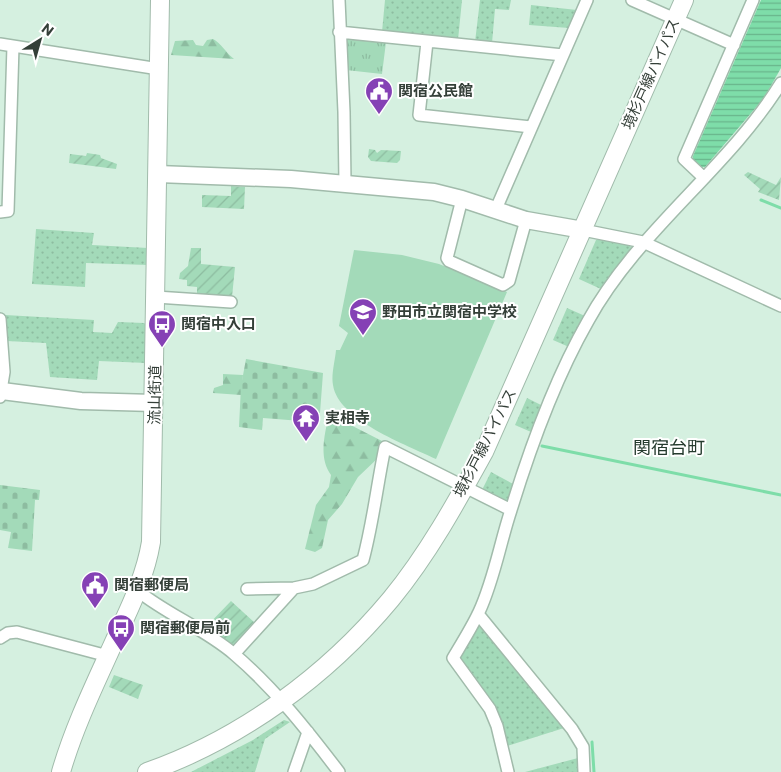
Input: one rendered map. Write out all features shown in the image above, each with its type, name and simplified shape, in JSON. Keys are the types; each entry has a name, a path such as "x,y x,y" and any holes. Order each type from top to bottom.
{"main road":[{"name":"流山街道","path":"61,772 86,705 138,591 148,561 153,525 160,0"},
{"name":"境杉戸線バイパス","path":"147,772 213,743 281,701 339,654 392,598 433,541 464,488 510,396 684,0"}],"street":[{"path":"339,0 345,183"},
{"path":"496,209 587,0"},
{"path":"632,0 734,44"},
{"path":"703,178 684,159 753,0"},
{"path":"339,32 563,55"},
{"path":"427,42 419,115 531,127"},
{"path":"0,44 159,69"},
{"path":"0,212 8,211 13,46"},
{"path":"506,771 496,726 490,709 453,658 478,614 535,438 581,332 606,292 643,242 703,178 771,100 781,83"},
{"path":"158,174 345,183 434,192 462,198 526,220 643,242 781,306"},
{"path":"462,198 447,258 449,261 503,285 510,280 526,220"},
{"path":"156,297 231,302"},
{"path":"0,319 4,372 1,395 81,401 154,403"},
{"path":"247,590 294,588 313,584 363,560 371,533 378,479 385,447 511,510"},
{"path":"234,654 294,588"},
{"path":"138,591 157,606 204,632 234,654 281,701 339,772"},
{"path":"478,614 572,729 583,747 584,772"},
{"path":"0,638 8,633 17,632 108,656"},
{"path":"294,772 308,732"}],"green space":[{"path":"385,0 462,0 458,40 382,32"},
{"path":"480,0 511,0 509,10 495,9 492,43 475,42"},
{"path":"531,5 577,10 569,28 529,25"},
{"path":"347,38 386,42 382,74 346,70 344,41"},
{"path":"213,39 234,59 171,55 175,41 193,40 196,45 203,46 207,40"},
{"path":"369,149 375,150 377,153 381,150 401,151 400,160 397,163 371,161 368,157"},
{"path":"87,153 100,155 101,158 117,164 116,169 69,163 70,154 86,156"},
{"path":"748,172 776,185 781,177 779,200 758,192 760,189 744,175"},
{"path":"231,186 245,187 244,209 202,207 202,195 231,196"},
{"path":"36,229 94,233 92,245 148,248 148,265 86,263 85,287 32,284"},
{"path":"601,238 630,245 632,250 603,290 579,279 596,240"},
{"path":"191,248 201,248 201,264 235,267 232,297 197,295 197,287 187,286 187,280 179,279 180,273 188,266"},
{"path":"354,250 402,255 439,264 507,292 436,459 376,430 360,420 338,398 333,385 333,372 336,350 340,350 348,333 339,326"},
{"path":"567,308 585,316 569,347 553,340"},
{"path":"5,315 94,320 93,332 112,333 118,322 144,323 147,325 147,363 99,361 97,380 50,377 46,343 7,341"},
{"path":"246,359 323,373 320,413 303,409 301,421 263,418 262,430 239,427 241,386"},
{"path":"223,374 243,375 241,395 213,393 214,388 223,385"},
{"path":"527,398 543,406 531,432 515,425"},
{"path":"329,414 382,441 378,458 358,477 342,504 328,520 322,548 315,552 305,549 316,505 329,487 331,475 325,461 324,437"},
{"path":"491,472 513,484 509,500 504,502 484,493 483,488"},
{"path":"0,485 40,490 39,500 35,500 32,551 8,548 11,532 0,530"},
{"path":"231,601 255,623 234,645 229,645 205,628"},
{"path":"481,626 564,728 507,746 493,706 460,655 476,627"},
{"path":"114,675 143,685 138,699 109,687"},
{"path":"284,720 290,722 265,739 255,772 191,772 253,740"},
{"path":"578,758 579,772 525,772"}],"shaded area":[{"path":"761,0 781,0 781,68 764,98 705,167 701,167 693,160 693,156"}],"waterway":[{"path":"761,200 781,208"},
{"path":"542,446 781,495"},
{"path":"592,742 594,772"}],"place":[{"name":"関宿公民館","path":"379,115"},
{"name":"野田市立関宿中学校","path":"363,336"},
{"name":"関宿中入口","path":"162,348"},
{"name":"実相寺","path":"306,442"},
{"name":"関宿郵便局","path":"95,609"},
{"name":"関宿郵便局前","path":"121,652"}],"district":[{"name":"関宿台町","path":"669,448"}]}
